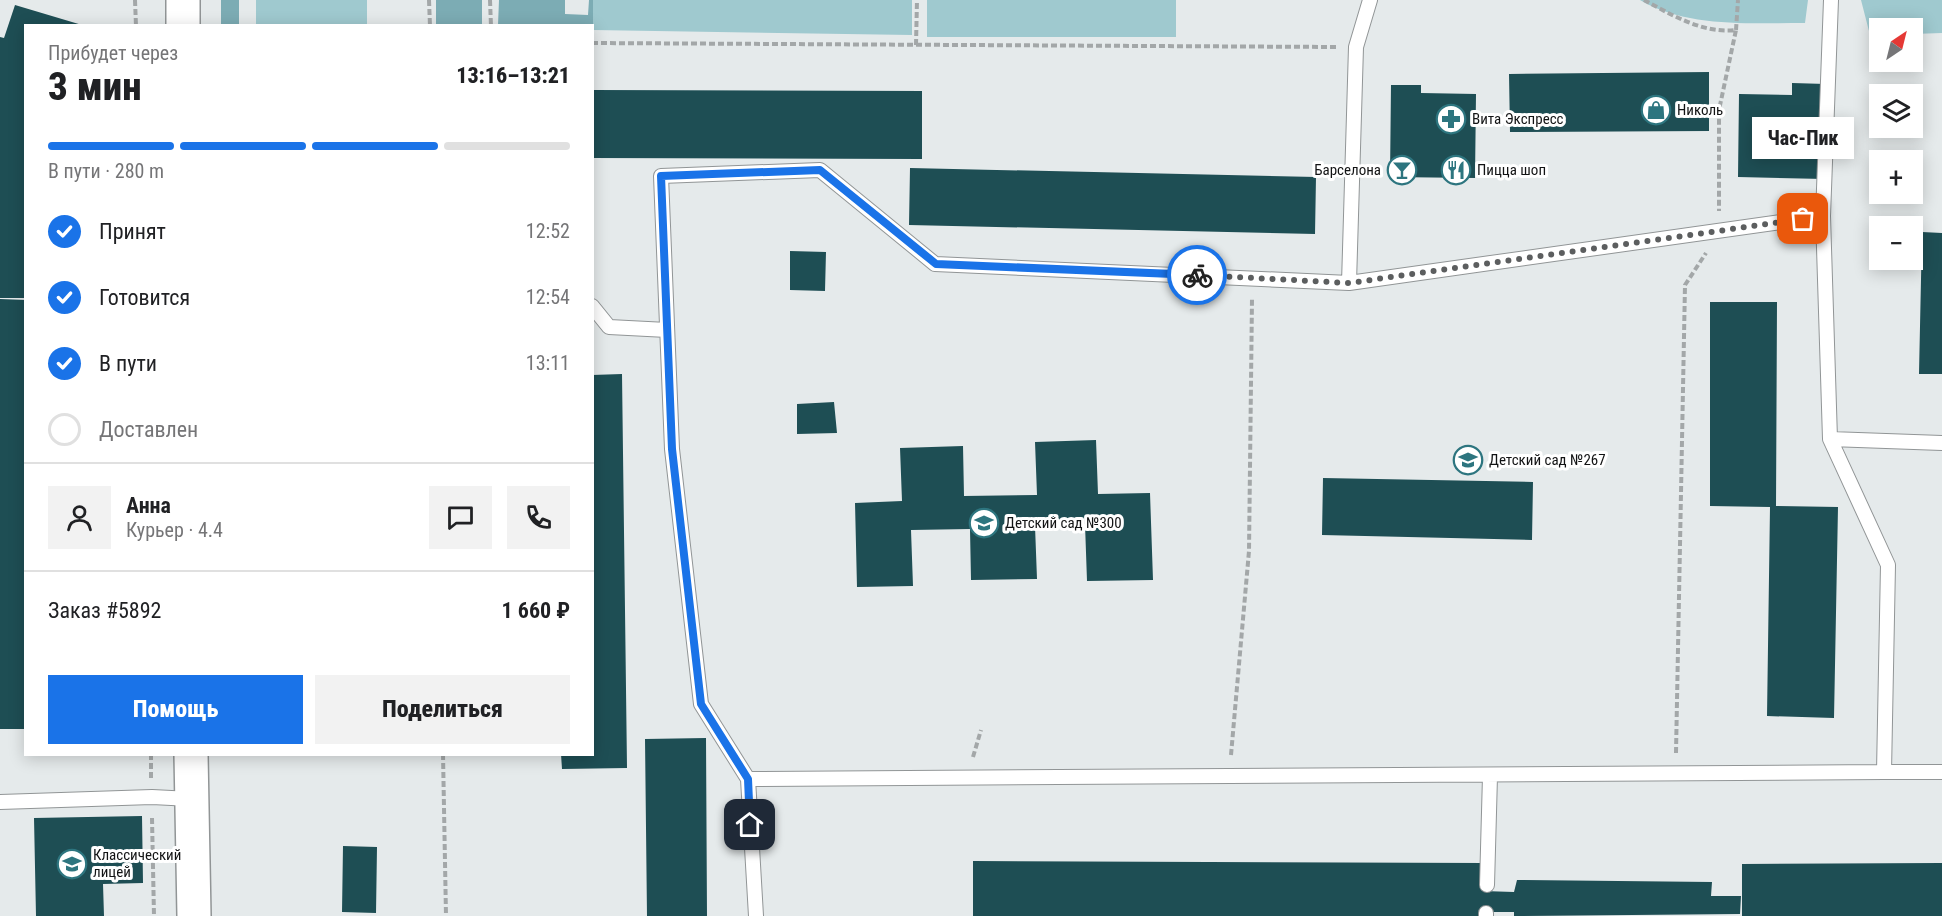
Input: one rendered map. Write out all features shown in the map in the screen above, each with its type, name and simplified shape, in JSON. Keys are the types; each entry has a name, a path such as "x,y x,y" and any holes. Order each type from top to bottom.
{"street":[{"path":"183,0 183,24"},
{"path":"191,756 194,916"}],"lane":[{"path":"1349,283 1356,47 1370,0"},
{"path":"1831,0 1823,216 1830,439 1888,565 1884,772"},
{"path":"756,916 748,779 701,704 672,449 661,176 820,170 936,264 1349,283 1823,216"},
{"path":"594,308 609,327 667,330"},
{"path":"1830,439 1942,443"},
{"path":"748,779 1942,772"},
{"path":"1487,885 1490,776"},
{"path":"0,802 152,797 191,800"}],"path":[{"path":"135,0 136,24"},
{"path":"429,0 430,24"},
{"path":"490,0 491,24"},
{"path":"916,45 917,0"},
{"path":"1644,0 1682,21 1724,32 1736,30"},
{"path":"1676,774 1685,285 1719,232 1719,110 1736,30 1738,0"},
{"path":"594,43 1356,47"},
{"path":"1229,777 1249,550 1253,344 1251,277"},
{"path":"151,756 154,916"},
{"path":"443,756 446,916"}],"shaded area":[{"path":"221,0 239,0 239,24 221,24"},
{"path":"256,0 367,0 367,24 256,24"},
{"path":"436,0 482,0 482,24 436,24"},
{"path":"499,0 565,0 565,14 588,15 589,0 593,0 593,24 498,24"},
{"path":"593,0 912,0 912,35 594,30"},
{"path":"927,0 1176,0 1176,37 927,37"},
{"path":"1640,0 1808,0 1805,23 1763,23 1699,20 1658,9"},
{"path":"1861,0 1942,0 1942,33 1923,34 1923,18 1869,18 1869,31"}],"building":[{"path":"15,5 79,24 24,24 24,298 0,298 0,37 4,38"},
{"path":"1709,72 1709,131 1510,132 1509,74"},
{"path":"1792,83 1826,84 1824,179 1738,177 1739,94 1792,95"},
{"path":"1391,85 1421,85 1421,93 1476,94 1475,178 1390,177"},
{"path":"594,90 922,91 922,159 594,158"},
{"path":"910,168 1316,177 1315,234 909,225"},
{"path":"1923,232 1942,233 1942,374 1919,374"},
{"path":"790,251 826,252 825,291 790,290"},
{"path":"0,299 24,300 24,729 0,729"},
{"path":"1710,302 1777,302 1776,506 1838,507 1834,718 1767,716 1770,507 1710,506"},
{"path":"622,374 627,768 562,769 561,756 594,756 594,375"},
{"path":"834,402 837,433 797,434 797,404"},
{"path":"1096,440 1098,494 1150,493 1153,580 1087,581 1085,524 1035,526 1037,579 971,580 970,529 911,530 913,586 857,587 855,503 902,501 900,448 963,446 964,496 1037,495 1035,442"},
{"path":"1323,478 1533,482 1532,540 1322,535"},
{"path":"706,738 707,916 647,916 645,739"},
{"name":"Классический лицей","path":"142,816 143,883 103,884 104,916 36,916 34,818"},
{"path":"343,846 377,847 376,913 342,912"},
{"path":"973,861 1483,863 1483,891 1514,892 1517,880 1712,882 1711,896 1741,896 1740,914 1514,916 1514,912 1483,912 1483,916 973,916"},
{"path":"1942,863 1942,916 1742,916 1742,864"}],"way so far":[{"path":"1197,275 1349,283 1803,219"}],"place":[{"name":"Николь","path":"1656,110"},
{"name":"Вита Экспресс","path":"1451,119"},
{"name":"Барселона","path":"1402,170"},
{"name":"Пицца шоп","path":"1456,170"},
{"name":"Час-Пик","path":"1803,219"},
{"name":"Детский сад №267","path":"1468,460"},
{"name":"Детский сад №300","path":"984,523"},
{"name":"Классический лицей","path":"72,864"}],"route":[{"path":"750,825 748,779 701,704 672,449 661,176 820,170 936,264 1197,275"}]}
